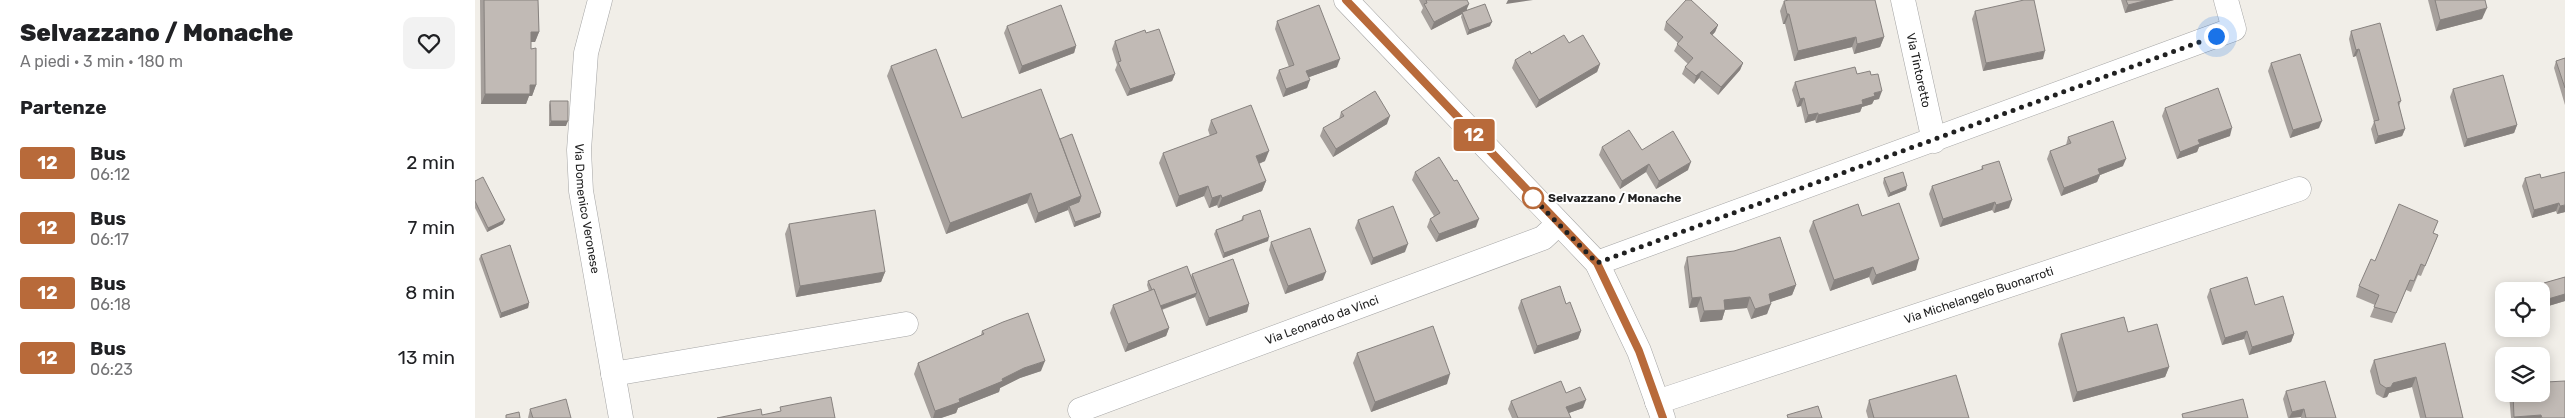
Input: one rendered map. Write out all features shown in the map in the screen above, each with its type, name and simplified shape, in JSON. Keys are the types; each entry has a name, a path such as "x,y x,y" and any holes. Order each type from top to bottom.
{"street":[{"name":"Via Domenico Veronese","path":"600,0 586,53 579,158 581,191 621,418"},
{"path":"1345,0 1597,263 1639,351 1660,410"},
{"name":"Via Tintoretto","path":"1903,0 1934,141"},
{"path":"1597,263 1934,141 2234,29 2226,0"},
{"name":"Via Michelangelo Buonarroti","path":"1660,410 2299,190"},
{"name":"Via Leonardo da Vinci","path":"1079,410 1543,238 1558,224"},
{"path":"613,374 905,324"}],"building":[{"path":"484,0 538,0 539,32 531,32 531,49 536,48 536,85 530,85 530,94 485,94"},
{"path":"1426,0 1467,0 1469,4 1434,22 1424,4 1427,3"},
{"path":"1686,0 1691,0 1718,25 1710,33 1743,63 1721,87 1702,71 1696,76 1685,67 1693,58 1677,44 1683,37 1666,22"},
{"path":"1875,0 1884,37 1857,44 1856,37 1798,51 1784,1"},
{"path":"2024,0 2034,0 2045,51 1986,63 1975,11"},
{"path":"2126,0 2148,0 2128,5"},
{"path":"2435,0 2485,0 2487,8 2440,20"},
{"path":"1485,4 1492,22 1469,30 1462,12"},
{"path":"1061,5 1076,46 1022,66 1007,26"},
{"path":"1319,5 1340,59 1306,71 1310,80 1286,89 1279,70 1294,65 1277,21"},
{"path":"2380,23 2401,101 2398,102 2405,129 2378,136 2374,121 2379,120 2359,49 2356,50 2351,31"},
{"path":"1159,29 1175,74 1130,89 1118,62 1121,61 1115,41 1145,30 1146,33"},
{"path":"1564,35 1569,43 1583,35 1600,64 1539,100 1515,60 1530,51 1531,54"},
{"path":"936,49 962,118 1041,89 1081,196 1038,213 1031,193 950,223 891,66"},
{"path":"2300,54 2322,121 2293,130 2271,63"},
{"path":"2565,58 2565,88 2556,61"},
{"path":"1855,67 1857,74 1870,71 1871,75 1878,74 1882,91 1874,93 1875,96 1862,100 1863,104 1818,115 1818,113 1808,115 1804,98 1800,99 1795,82"},
{"path":"2503,75 2517,125 2467,139 2453,89"},
{"path":"2218,88 2232,128 2198,140 2200,144 2180,152 2165,108"},
{"path":"1375,91 1390,116 1336,149 1323,128 1344,116 1341,112"},
{"path":"550,101 568,101 568,121 551,121"},
{"path":"1251,105 1269,151 1256,156 1266,181 1222,198 1221,195 1212,198 1208,186 1179,196 1163,153 1217,133 1211,120"},
{"path":"2113,121 2126,159 2098,169 2100,174 2064,188 2050,151 2071,143 2068,137"},
{"path":"1629,130 1642,150 1673,131 1691,162 1659,181 1649,164 1622,181 1602,147"},
{"path":"1072,134 1101,213 1075,222 1069,206 1079,202 1081,196 1060,139"},
{"path":"1439,157 1454,181 1457,180 1479,219 1439,234 1430,219 1440,213 1415,172"},
{"path":"1999,161 2012,200 1996,205 1995,202 1943,219 1932,186 1983,169 1982,166"},
{"path":"1903,172 1907,186 1890,193 1884,178"},
{"path":"2565,172 2565,205 2560,206 2559,203 2534,210 2525,178 2540,174 2541,178"},
{"path":"483,177 505,220 488,228 475,201 475,181"},
{"path":"1899,203 1919,259 1876,275 1873,267 1834,280 1813,221 1858,204 1862,216"},
{"path":"2399,204 2438,221 2433,233 2438,235 2425,266 2421,264 2414,281 2410,280 2396,313 2374,307 2379,295 2359,286 2371,259 2375,261"},
{"path":"1393,206 1408,244 1373,258 1358,220"},
{"path":"875,210 885,272 800,286 789,224"},
{"path":"1260,210 1269,237 1224,253 1216,230 1243,220 1243,216"},
{"path":"1310,228 1326,272 1288,286 1271,242"},
{"path":"1780,237 1796,285 1769,294 1771,304 1755,309 1750,297 1724,300 1725,310 1704,311 1701,297 1692,298 1687,257 1734,251"},
{"path":"510,245 529,303 501,313 481,255"},
{"path":"1233,259 1249,304 1209,318 1192,274"},
{"path":"1187,266 1197,293 1160,306 1154,289 1152,290 1148,281"},
{"path":"2247,277 2255,305 2283,296 2294,334 2252,347 2247,331 2225,338 2210,289"},
{"path":"2565,277 2565,294 2550,298 2550,282 2548,282"},
{"path":"1560,286 1566,304 1570,302 1581,331 1537,346 1521,300"},
{"path":"1154,289 1169,328 1128,344 1113,305"},
{"path":"1028,313 1045,361 1024,368 1002,379 1003,381 959,399 960,402 935,411 918,363 984,334 982,331"},
{"path":"2124,317 2128,332 2157,324 2169,367 2077,392 2061,334"},
{"path":"1433,326 1450,374 1375,402 1357,353"},
{"path":"2445,343 2463,418 2426,418 2416,377 2393,383 2391,387 2386,388 2380,384 2374,360"},
{"path":"1956,375 1969,418 1874,418 1869,400"},
{"path":"1561,381 1566,393 1580,387 1586,400 1566,407 1571,418 1518,418 1511,401"},
{"path":"2325,381 2336,418 2306,418 2304,409 2292,412 2286,391"},
{"path":"2565,381 2565,418 2542,418 2541,415 2514,417 2513,402 2550,402 2550,382"},
{"path":"831,397 835,418 717,418 761,409 762,415 781,411 780,407"},
{"path":"566,399 571,418 533,418 530,409"},
{"path":"2243,399 2248,418 2183,418 2182,414"},
{"path":"1818,406 1822,418 1788,418 1787,415"},
{"path":"519,412 520,418 506,418 506,415"}],"bus line":[{"name":"12","path":"1346,0 1597,263 1639,351 1663,418"}],"place":[{"name":"Selvazzano / Monache","path":"1533,198"}],"route":[{"path":"1533,198 1531,196 1597,263 2216,36"}]}
